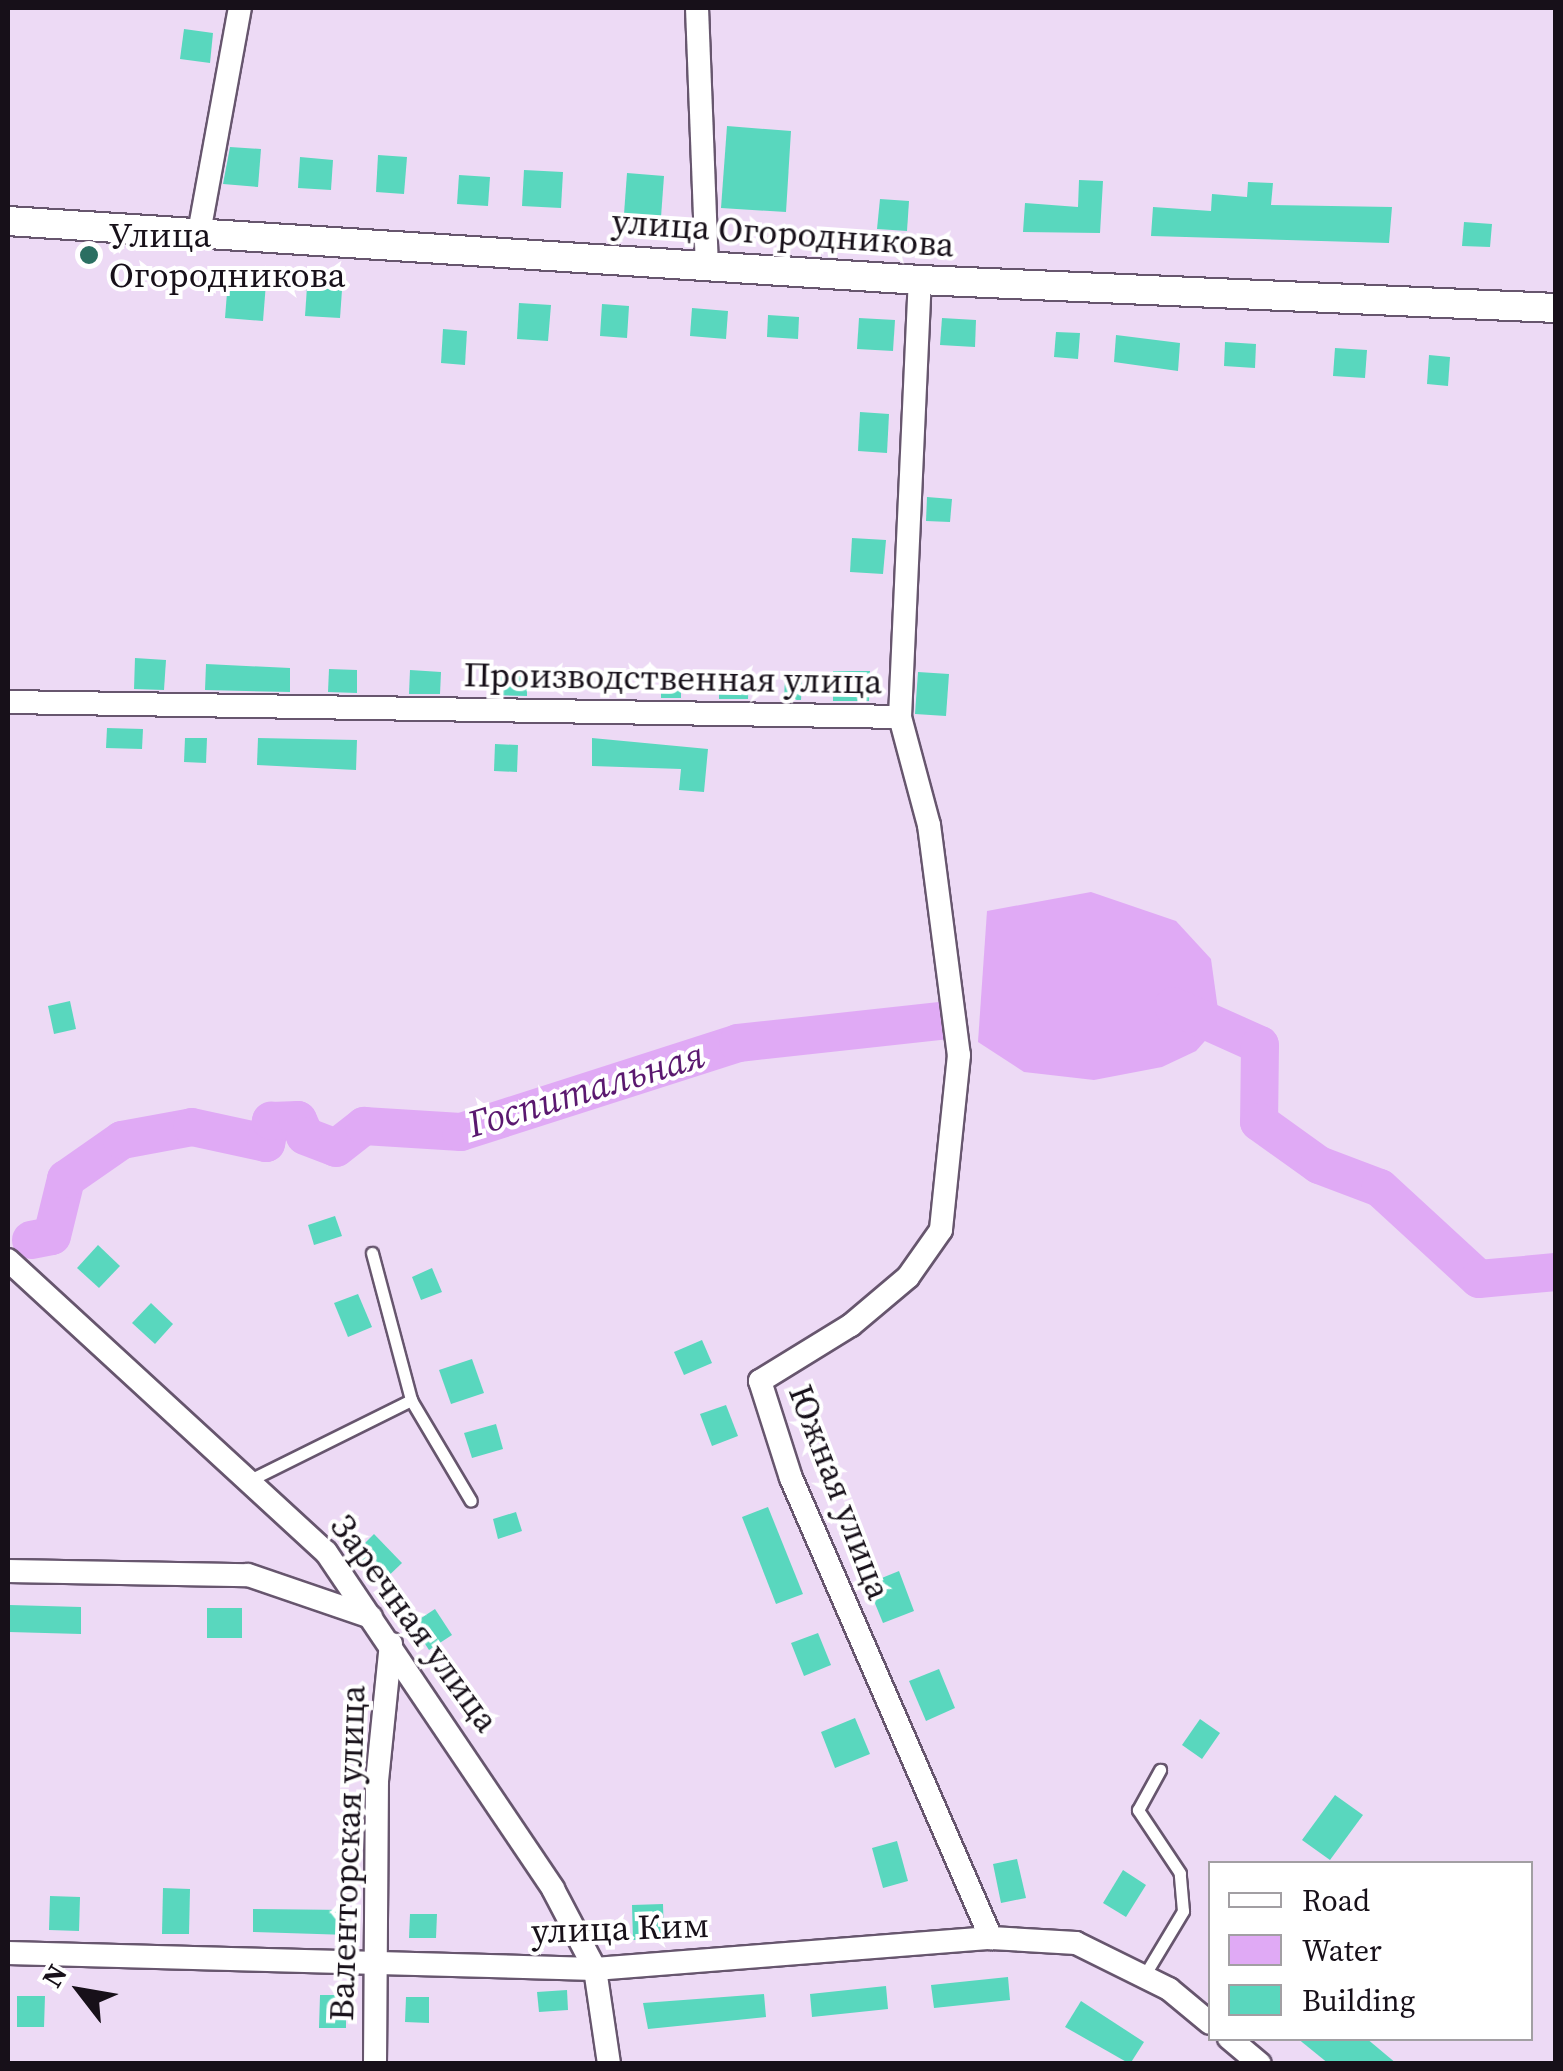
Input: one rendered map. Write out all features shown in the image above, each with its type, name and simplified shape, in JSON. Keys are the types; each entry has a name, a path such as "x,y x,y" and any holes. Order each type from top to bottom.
{"street":[{"path":"200,233 240,8"},
{"path":"697,8 707,266"},
{"name":"улица Огородникова","path":"8,221 920,280 1556,308"},
{"name":"Производственная улица","path":"8,702 900,717 920,280"},
{"name":"Южная улица","path":"900,717 929,825 959,1055 941,1230 908,1278 865,1314 760,1381 791,1478 991,1938"},
{"name":"Заречная улица","path":"8,1260 252,1479 326,1552 493,1790 595,1969 609,2064"},
{"path":"8,1571 248,1575 373,1618"},
{"name":"Валенторская улица","path":"375,2064 380,1959 378,1781 392,1644"},
{"name":"улица Ким","path":"8,1953 380,1959 595,1969 991,1938 1076,1943 1144,1976 1208,2022"},
{"path":"1233,2041 1260,2064"}],"lane":[{"path":"372,1253 411,1400 471,1501"},
{"path":"252,1479 411,1400"},
{"path":"1144,1976 1184,1912 1180,1873 1138,1810 1160,1770"}],"water":[{"path":"1091,892 1176,921 1211,959 1220,1024 1196,1051 1162,1067 1094,1080 1024,1072 978,1042 987,911"}],"building":[{"path":"184,29 213,33 210,63 180,59"},
{"path":"727,126 791,131 786,212 721,208"},
{"path":"230,147 261,149 258,187 223,184"},
{"path":"378,155 407,157 404,194 376,192"},
{"path":"300,157 333,160 331,190 298,188"},
{"path":"524,170 563,172 561,208 522,206"},
{"path":"627,173 664,176 661,217 624,214"},
{"path":"459,175 490,177 488,206 457,204"},
{"path":"1079,180 1103,181 1100,233 1023,232 1025,203 1078,207"},
{"path":"1248,182 1273,183 1271,205 1392,207 1389,243 1151,236 1153,207 1211,211 1212,194 1247,197"},
{"path":"880,199 909,201 907,231 877,229"},
{"path":"1464,222 1492,224 1490,247 1462,246"},
{"path":"228,280 266,283 263,321 225,318"},
{"path":"307,287 342,290 340,318 305,316"},
{"path":"519,303 551,305 548,341 517,339"},
{"path":"602,304 629,306 627,338 600,336"},
{"path":"692,308 728,311 726,339 690,336"},
{"path":"768,315 799,317 798,339 767,337"},
{"path":"859,318 895,320 893,351 857,349"},
{"path":"942,318 976,320 975,347 940,345"},
{"path":"443,329 467,331 465,365 441,363"},
{"path":"1056,332 1080,333 1078,359 1054,357"},
{"path":"1116,335 1180,343 1178,371 1114,362"},
{"path":"1225,342 1256,344 1255,368 1224,366"},
{"path":"1335,348 1367,350 1365,378 1333,376"},
{"path":"1429,355 1450,357 1448,386 1427,384"},
{"path":"860,412 889,414 887,453 858,451"},
{"path":"927,497 952,499 950,522 926,521"},
{"path":"852,538 886,540 883,574 850,572"},
{"path":"135,658 166,660 164,690 134,689"},
{"path":"206,664 290,668 290,692 205,690"},
{"path":"329,669 357,670 357,693 328,692"},
{"path":"410,670 441,672 440,694 409,694"},
{"path":"833,671 870,671 869,701 833,701"},
{"path":"918,672 949,674 946,716 915,714"},
{"path":"719,674 749,674 748,699 719,699"},
{"path":"495,675 527,676 527,696 494,695"},
{"path":"785,678 802,680 801,700 784,700"},
{"path":"661,679 681,680 681,698 661,698"},
{"path":"107,728 143,729 142,749 106,748"},
{"path":"185,738 207,738 206,763 184,762"},
{"path":"258,738 357,740 356,770 257,765"},
{"path":"592,738 708,749 704,792 679,790 681,769 592,766"},
{"path":"495,744 518,745 517,772 494,771"},
{"path":"70,1001 76,1029 54,1034 48,1006"},
{"path":"335,1216 342,1236 314,1245 308,1225"},
{"path":"98,1245 120,1266 99,1288 77,1268"},
{"path":"432,1268 442,1292 421,1300 412,1277"},
{"path":"358,1294 372,1327 348,1337 334,1303"},
{"path":"151,1303 173,1324 155,1344 132,1323"},
{"path":"702,1340 712,1363 684,1375 674,1352"},
{"path":"472,1359 484,1393 451,1404 439,1370"},
{"path":"726,1405 738,1436 712,1446 700,1414"},
{"path":"496,1424 503,1449 472,1458 464,1433"},
{"path":"768,1507 803,1594 776,1604 742,1517"},
{"path":"516,1512 522,1531 498,1539 493,1519"},
{"path":"374,1534 402,1563 380,1584 352,1556"},
{"path":"899,1571 914,1611 883,1623 867,1584"},
{"path":"10,1605 81,1607 81,1634 9,1632"},
{"path":"207,1608 242,1608 242,1638 207,1638"},
{"path":"435,1609 452,1635 429,1650 412,1624"},
{"path":"818,1633 831,1665 804,1676 791,1643"},
{"path":"939,1669 955,1708 926,1721 909,1681"},
{"path":"855,1718 870,1754 835,1768 821,1732"},
{"path":"1200,1719 1220,1733 1202,1759 1182,1745"},
{"path":"1335,1795 1363,1815 1330,1860 1302,1840"},
{"path":"897,1841 908,1881 883,1888 872,1848"},
{"path":"1017,1859 1026,1898 1001,1903 993,1864"},
{"path":"1123,1870 1146,1885 1126,1917 1103,1903"},
{"path":"163,1888 190,1889 189,1934 162,1934"},
{"path":"50,1896 80,1897 79,1931 49,1930"},
{"path":"663,1904 664,1939 633,1940 632,1905"},
{"path":"253,1909 349,1910 349,1935 253,1932"},
{"path":"410,1914 437,1914 436,1938 409,1938"},
{"path":"1008,1977 1010,2000 934,2008 931,1985"},
{"path":"886,1986 888,2009 812,2017 810,1994"},
{"path":"567,1990 568,2010 539,2012 537,1992"},
{"path":"764,1994 766,2017 648,2029 643,2003"},
{"path":"320,1995 346,1995 346,2028 319,2028"},
{"path":"17,1996 45,1996 44,2027 17,2027"},
{"path":"406,1997 429,1997 429,2023 405,2022"},
{"path":"1081,2001 1144,2042 1130,2064 1065,2027"},
{"path":"1301,2041 1370,2041 1397,2064 1329,2064"}],"waterway":[{"name":"Госпитальная","path":"1173,1006 1260,1045 1259,1122 1319,1165 1380,1188 1479,1279 1556,1272"},
{"name":"Госпитальная","path":"31,1240 52,1236 66,1179 122,1140 192,1127 266,1143 271,1121 298,1120 305,1136 336,1148 364,1126 461,1132 738,1043 941,1021"}],"place":[{"name":"Улица Огородникова","path":"89,255"}]}
